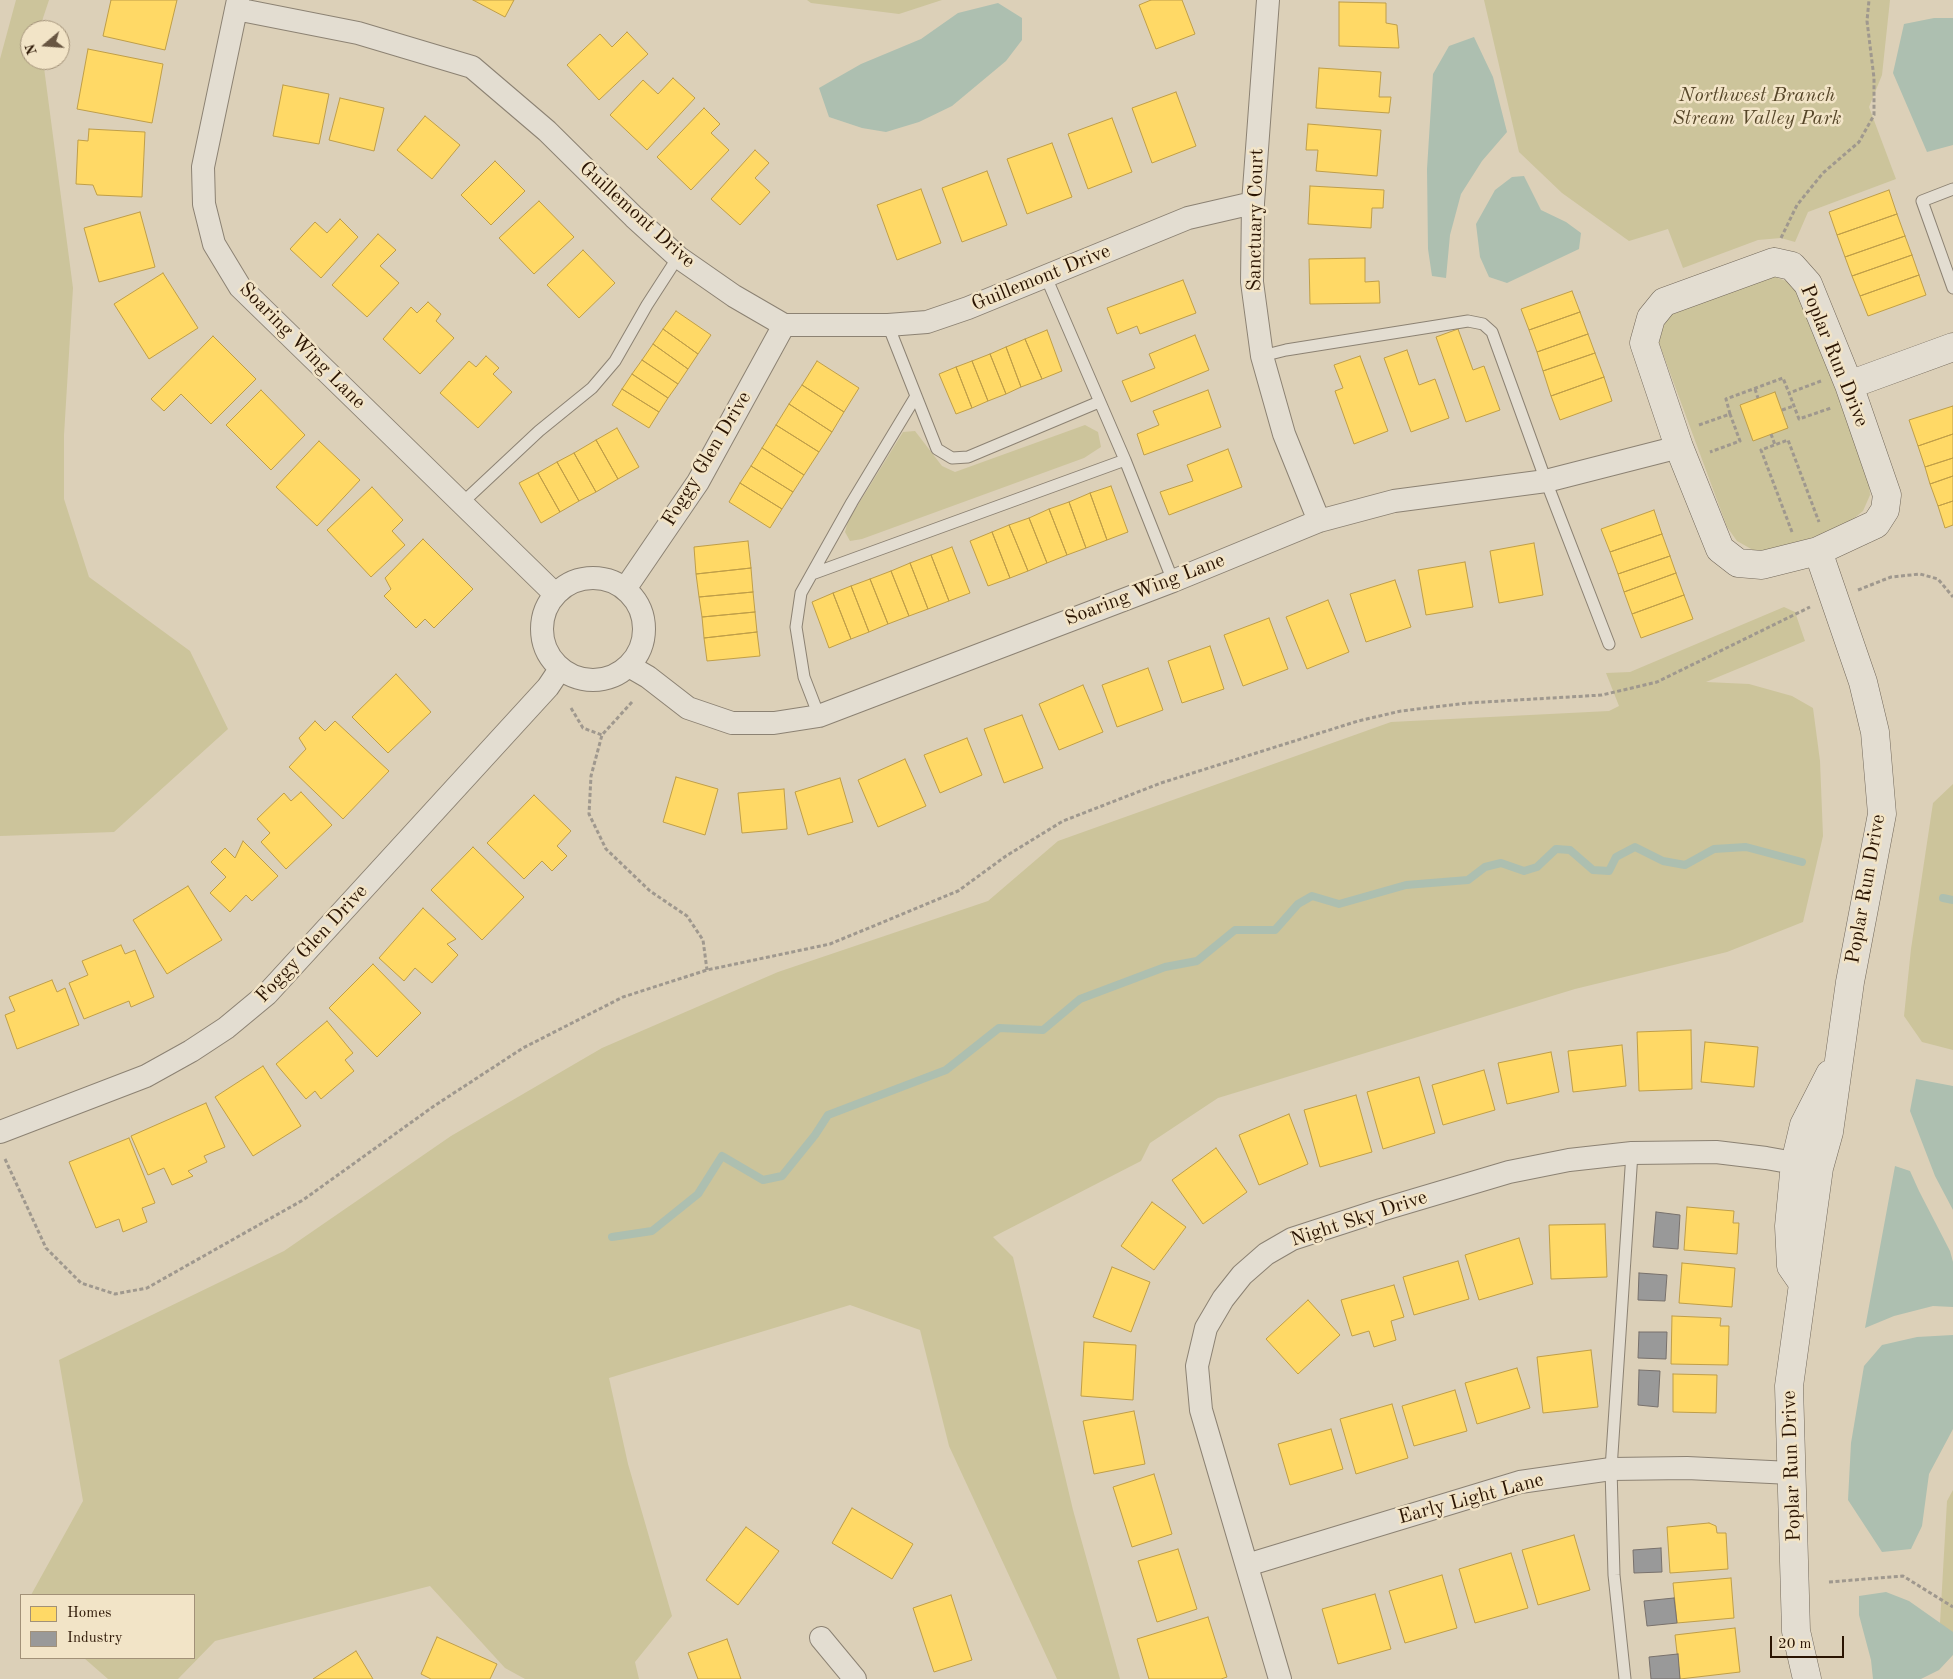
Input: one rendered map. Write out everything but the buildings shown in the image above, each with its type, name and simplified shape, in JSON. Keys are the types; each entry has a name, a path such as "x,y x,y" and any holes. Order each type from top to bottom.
{"street":[{"name":"Sanctuary Court","path":"1268,0 1254,203 1252,282 1262,356 1284,434 1318,521"},
{"name":"Guillemont Drive","path":"237,4 358,33 472,67 547,131 634,217 678,257 734,296 784,326 888,325 928,322 1046,277 1188,218 1254,203"},
{"name":"Soaring Wing Lane","path":"237,4 203,167 204,204 214,244 240,287 555,594"},
{"name":"Poplar Run Drive","path":"1774,262 1792,266 1808,284 1849,385 1886,495 1885,510 1876,524 1819,538 1762,564 1738,563 1720,549 1679,447 1644,343 1651,318 1664,302 1774,262"},
{"name":"Foggy Glen Drive","path":"625,589 698,482 784,326"},
{"path":"1849,385 1953,347"},
{"name":"Soaring Wing Lane","path":"629,666 648,677 688,708 732,723 774,723 819,716 1173,581 1318,521 1394,502 1546,482 1679,447"},
{"name":"Poplar Run Drive","path":"1807,1679 1796,1631 1788,1386 1804,1285 1792,1266 1789,1226 1807,1166 1804,1126 1839,1055 1850,982 1882,814 1875,732 1863,682 1819,538"},
{"path":"597,578 611,581 625,589 636,602 644,618 644,635 640,652 629,666 617,675 603,680 588,681 573,677 560,669 550,656 543,641 542,624 546,608 555,594 567,585 581,579 597,578"},
{"name":"Foggy Glen Drive","path":"0,1132 146,1076 191,1051 226,1028 260,1000 548,687 560,669"},
{"name":"Night Sky Drive","path":"1280,1679 1201,1410 1197,1366 1206,1328 1223,1299 1242,1275 1266,1254 1292,1239 1509,1172 1570,1160 1632,1153 1716,1152 1807,1166"},
{"name":"Early Light Lane","path":"1247,1565 1520,1482 1611,1469 1687,1468 1792,1473"},
{"path":"821,1638 855,1679"},
{"name":"Poplar Run Drive","path":"1795,1679 1800,1649"}],"lane":[{"path":"1953,189 1922,201 1953,288"},
{"path":"461,504 539,431 592,388 615,362 647,305 678,257"},
{"path":"1046,277 1125,460 1173,581"},
{"path":"1262,356 1286,350 1443,324 1468,321 1483,324 1492,332 1546,482 1610,644"},
{"path":"888,325 937,449 952,458 968,457 1099,402"},
{"path":"819,716 804,677 796,627 802,593 852,502 916,396"},
{"path":"812,574 1125,460"},
{"path":"1625,1679 1614,1575 1611,1469 1632,1153"}],"path":[{"path":"1780,243 1781,235 1797,205 1823,173 1859,142 1874,115 1874,78 1867,21 1869,0"},
{"path":"1707,454 1740,441 1726,400 1783,378 1799,419 1831,408"},
{"path":"1789,393 1821,381"},
{"path":"1755,389 1758,398"},
{"path":"1782,410 1794,406"},
{"path":"1697,426 1730,414"},
{"path":"1771,434 1775,445"},
{"path":"1793,535 1761,450 1788,440 1819,538"},
{"path":"1864,588 1891,578 1920,574 1938,579 1953,597"},
{"path":"5,1158 46,1248 81,1283 115,1294 147,1288 303,1200 434,1106 523,1048 623,998 707,970 830,944 958,891 1006,856 1063,821 1161,783 1358,721 1400,711 1467,703 1602,695 1657,682 1799,611"},
{"path":"632,702 602,735 591,776 589,814 606,849 650,890 687,916 703,940 707,970"},
{"path":"572,708 583,728 602,735"},
{"path":"1829,1582 1902,1576 1953,1607"}],"green space":[{"path":"16,0 49,0 42,20 20,20 20,70 44,70 73,288 64,435 64,499 89,577 190,651 228,729 114,832 0,836 0,59"},
{"path":"807,0 942,0 899,14 811,3"},
{"name":"Northwest Branch Stream Valley Park","path":"1484,0 1890,0 1882,75 1869,107 1896,179 1808,212 1795,242 1781,238 1758,240 1683,268 1668,229 1629,241 1562,193 1519,152"},
{"path":"1767,274 1786,281 1801,293 1869,482 1870,495 1863,511 1846,525 1776,551 1753,550 1737,541 1727,527 1659,343 1662,328 1678,304"},
{"path":"1085,425 1098,432 1101,447 1084,458 862,539 850,541 845,532 848,521 903,432 915,431 942,466 955,472"},
{"path":"1784,607 1795,612 1805,641 1706,682 1749,684 1792,696 1813,708 1820,761 1823,836 1803,922 1727,952 1575,989 1218,1098 1150,1143 1141,1161 993,1237 1013,1257 1073,1510 1120,1679 1057,1679 949,1446 920,1330 850,1305 609,1378 628,1464 672,1616 635,1662 639,1679 525,1679 505,1668 430,1586 215,1641 178,1679 108,1679 85,1659 195,1659 195,1594 32,1594 83,1501 59,1360 284,1251 451,1136 602,1048 778,972 988,901 1058,841 1391,722 1609,711 1619,706 1606,673 1630,672"},
{"path":"1953,784 1953,1050 1922,1042 1904,1016 1911,949 1933,803"},
{"path":"1953,1490 1953,1650 1940,1623 1947,1501"}],"shaded area":[{"path":"998,3 1022,18 1022,40 1006,61 952,106 919,122 886,132 862,128 829,117 819,88 861,64 921,39 958,13"},
{"path":"1934,18 1953,18 1953,145 1927,152 1893,73 1904,24"},
{"path":"1474,37 1493,77 1507,132 1482,161 1461,194 1450,235 1446,278 1432,276 1428,249 1427,169 1433,74 1449,46"},
{"path":"1524,176 1541,210 1566,222 1581,233 1579,249 1507,283 1489,277 1480,257 1476,224 1495,190 1512,177"},
{"path":"1916,1079 1953,1086 1953,1210 1935,1176 1910,1111"},
{"path":"1895,1166 1910,1171 1950,1251 1953,1262 1953,1307 1933,1306 1894,1316 1865,1328"},
{"path":"1953,1335 1953,1429 1929,1474 1922,1526 1911,1549 1882,1552 1848,1500 1851,1443 1864,1366 1882,1345 1917,1337"},
{"path":"1886,1592 1909,1601 1953,1632 1953,1655 1939,1670 1921,1679 1873,1679 1871,1660 1859,1615 1859,1596"}],"waterway":[{"path":"612,1237 652,1231 698,1194 722,1156 763,1180 782,1176 815,1135 828,1115 946,1070 999,1028 1043,1030 1080,999 1165,967 1197,961 1235,930 1275,930 1298,904 1312,896 1339,904 1406,885 1468,880 1485,867 1501,863 1524,871 1537,867 1556,849 1570,850 1593,870 1609,871 1616,857 1635,847 1663,861 1685,865 1714,849 1746,847 1802,862"},
{"path":"1943,898 1953,900"}]}
